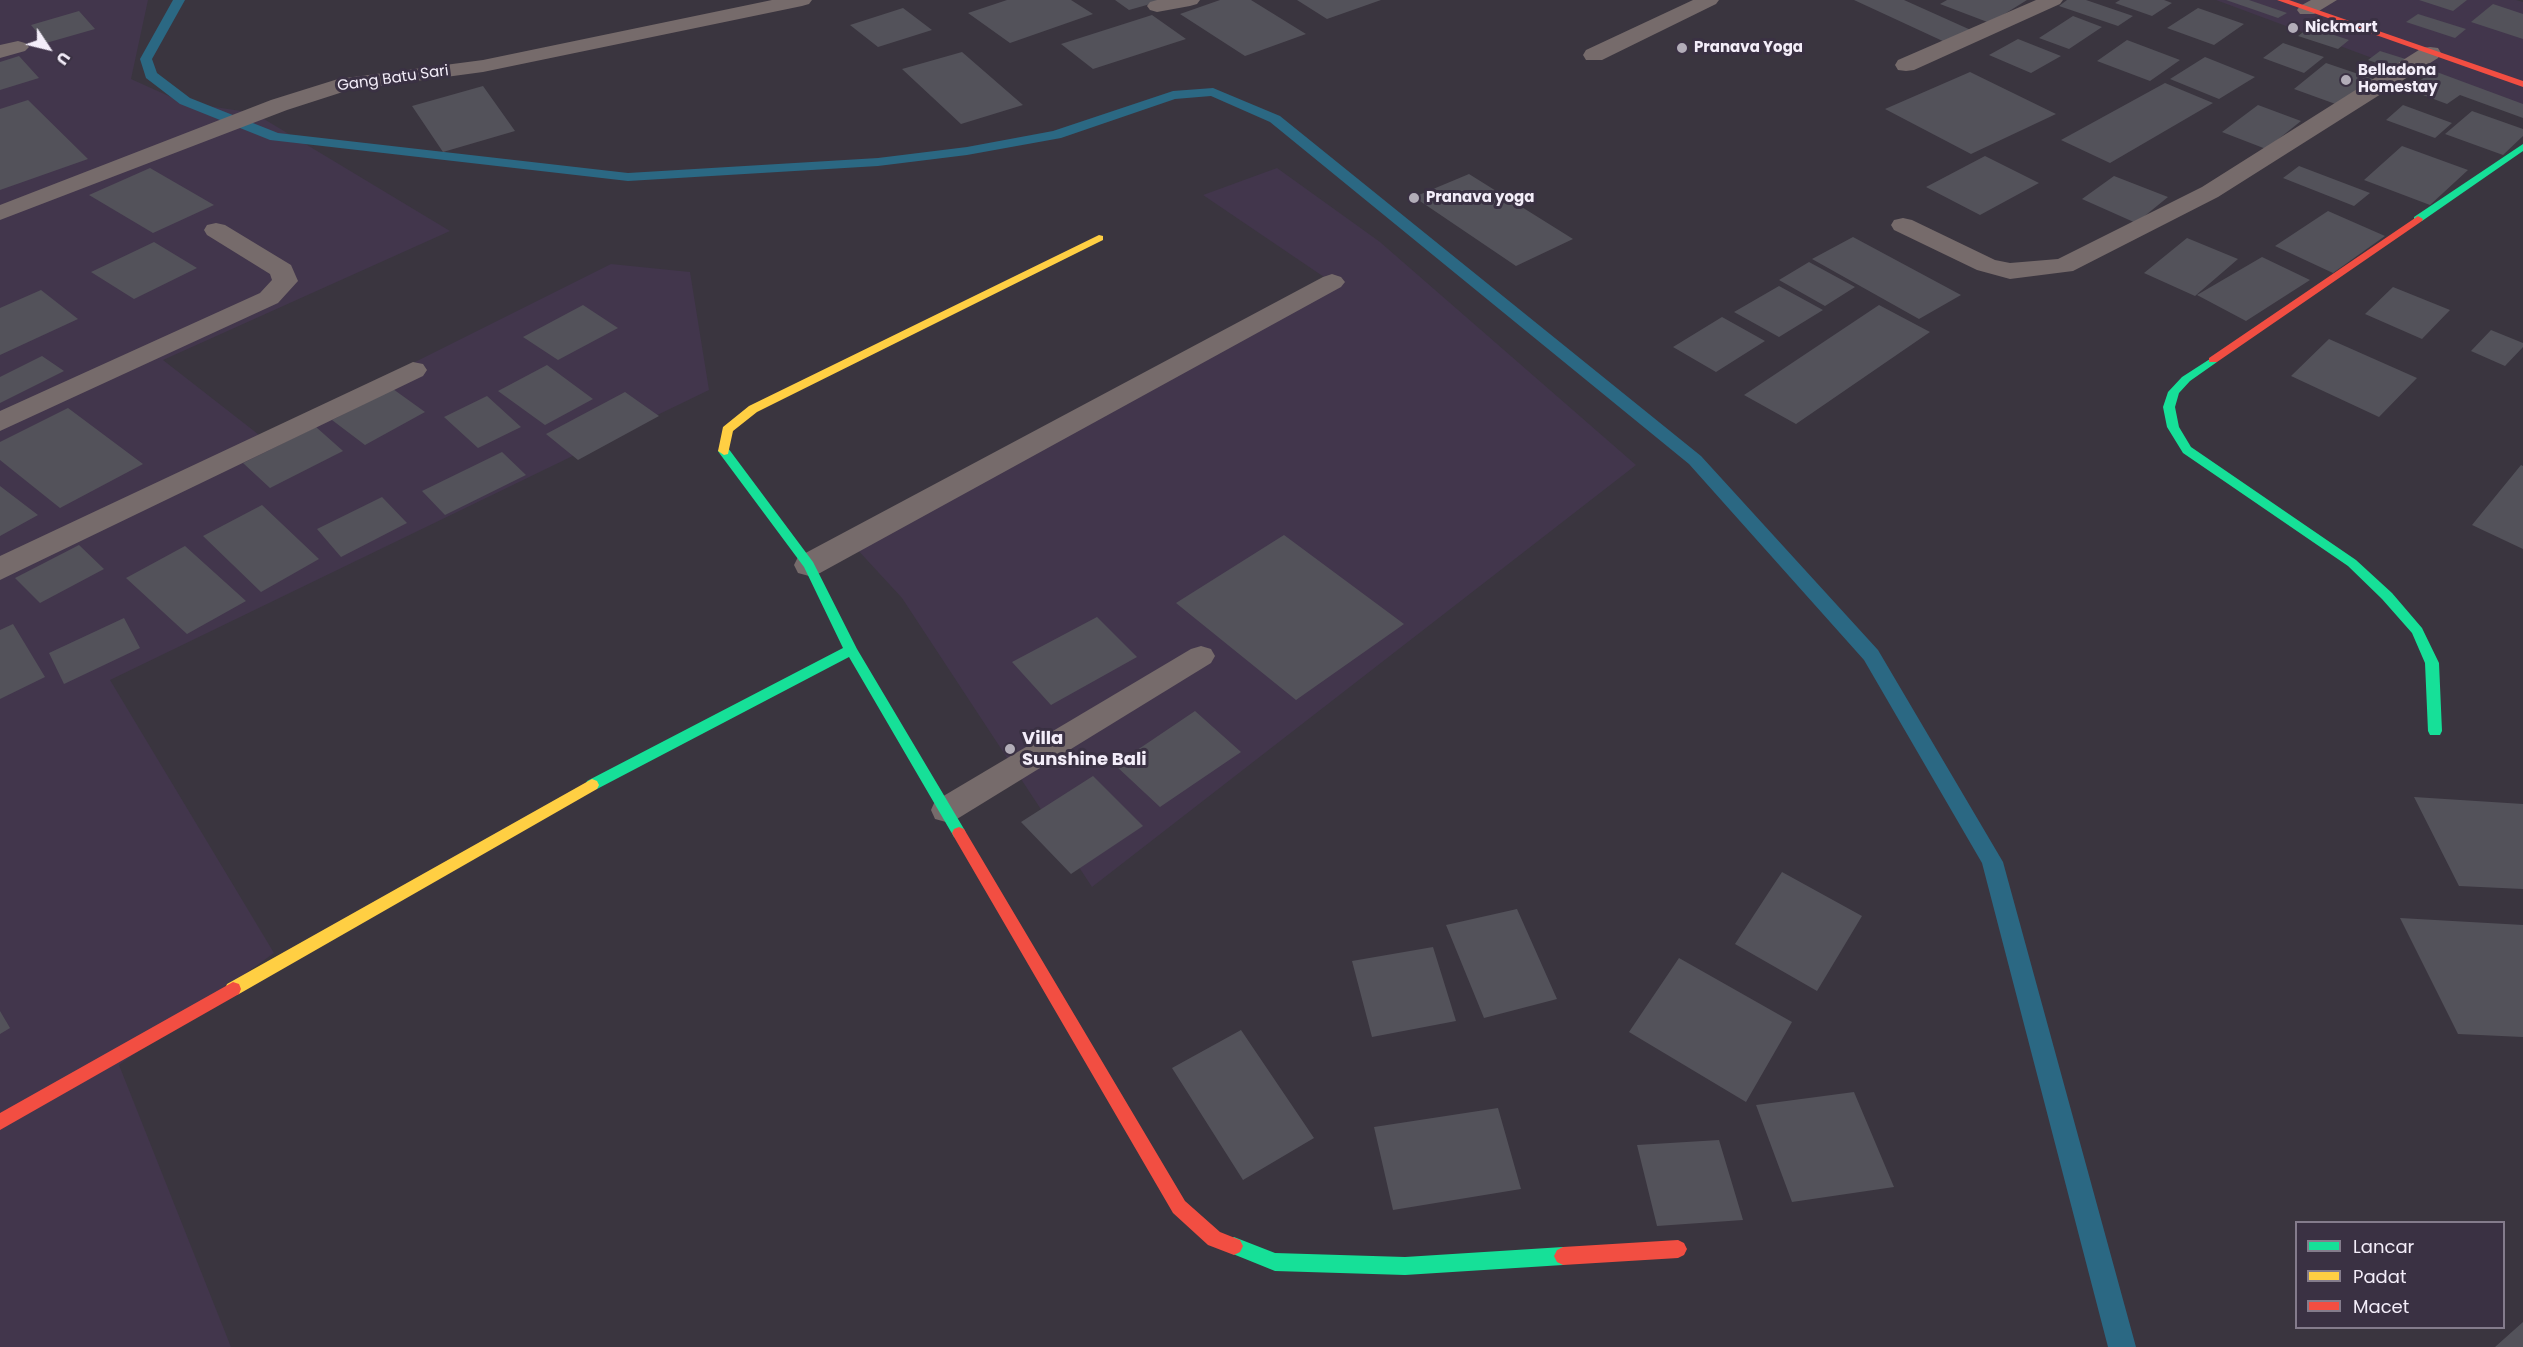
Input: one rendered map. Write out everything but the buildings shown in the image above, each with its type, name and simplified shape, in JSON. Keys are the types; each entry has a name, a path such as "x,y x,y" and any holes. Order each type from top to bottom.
{"street":[{"name":"Gang Batu Sari","path":"0,213 168,150 279,105 345,84 483,66 802,0"},
{"path":"1157,6 1190,0"},
{"path":"1594,55 1709,0"},
{"path":"1906,65 2053,0"},
{"path":"2280,0 2523,84"},
{"path":"2307,10 2327,0"},
{"path":"1903,225 1986,266 2010,271 2064,266 2210,192 2430,53"},
{"path":"2435,731 2432,663 2417,631 2352,563 2187,450 2173,427 2169,407 2174,392 2186,379 2523,147"},
{"path":"0,422 88,379 269,298 285,281 282,270 216,230"},
{"path":"1099,238 753,409 727,430 723,450 809,565 851,650 1179,1207 1214,1239 1275,1262 1405,1266 1678,1249"},
{"path":"809,565 1332,282"},
{"path":"0,569 413,370"},
{"path":"0,1122 557,803 851,650"}],"lane":[{"path":"946,810 1201,656"}],"shaded area":[{"path":"0,0 148,0 131,79 182,102 254,113 450,231 163,360 263,438 611,264 690,272 709,390 110,680 274,953 119,1065 231,1347 0,1347"},
{"path":"2216,0 2516,0 2523,2 2523,114"},
{"path":"1277,168 1380,242 1636,465 1092,887 902,598 855,547 1324,277 1203,195"}],"waterway":[{"path":"179,0 146,59 151,75 185,101 275,137 628,177 878,162 967,151 1056,135 1173,95 1213,92 1275,119 1695,460 1871,655 1992,862 2122,1347"}],"traffic: fast":[{"path":"2418,219 2523,147"},
{"path":"2213,360 2186,379 2174,392 2169,407 2173,427 2187,450 2352,563 2387,596 2417,631 2432,663 2435,731"},
{"path":"724,451 809,565 851,650 959,833"},
{"path":"592,785 851,650"},
{"path":"1234,1246 1275,1262 1405,1266 1563,1256"}],"traffic: slow":[{"path":"724,451 727,430 753,409 1099,238"},
{"path":"233,989 592,785"}],"traffic: jam":[{"path":"2281,0 2523,84"},
{"path":"2213,360 2418,219"},
{"path":"959,833 1179,1207 1214,1239 1234,1246"},
{"path":"0,1122 233,989"},
{"path":"1563,1256 1678,1249"}],"place":[{"name":"Nickmart","path":"2293,28"},
{"name":"Pranava Yoga","path":"1682,48"},
{"name":"Belladona Homestay","path":"2346,80"},
{"name":"Pranava yoga","path":"1414,198"},
{"name":"Villa Sunshine Bali","path":"1010,749"}]}
